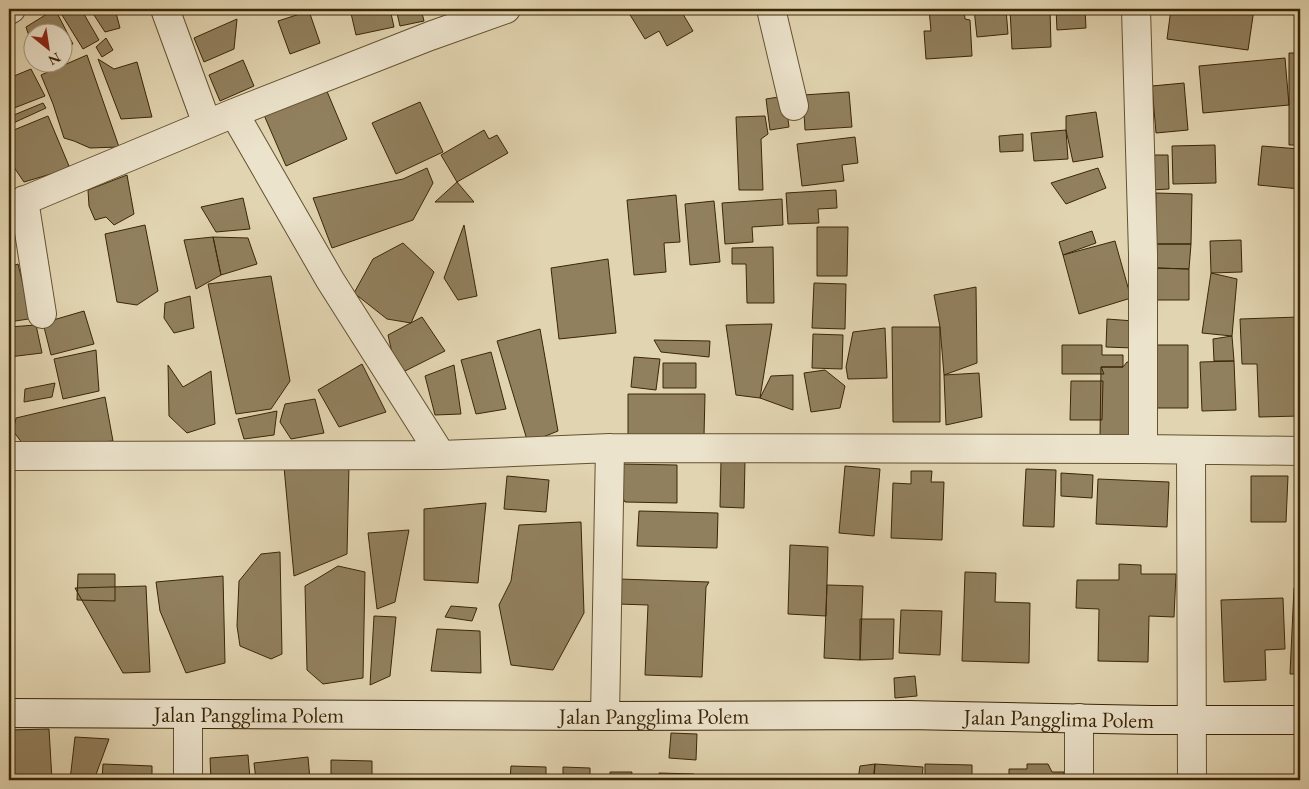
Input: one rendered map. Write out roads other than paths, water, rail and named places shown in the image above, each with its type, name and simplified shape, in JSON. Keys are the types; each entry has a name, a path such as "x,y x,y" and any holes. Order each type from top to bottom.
{"street":[{"path":"165,9 207,124"},
{"path":"42,314 16,204 234,113 430,36 506,9"},
{"path":"771,9 794,106"},
{"path":"1136,9 1143,254 1143,448"},
{"path":"234,113 330,280 441,455"},
{"path":"605,716 610,448"},
{"path":"9,456 441,455 610,448 1143,448 1300,451"},
{"path":"1191,450 1192,780"},
{"name":"Jalan Pangglima Polem","path":"9,713 605,716 908,715 1151,720 1300,720"},
{"path":"188,714 188,780"},
{"path":"1079,718 1079,780"}]}
